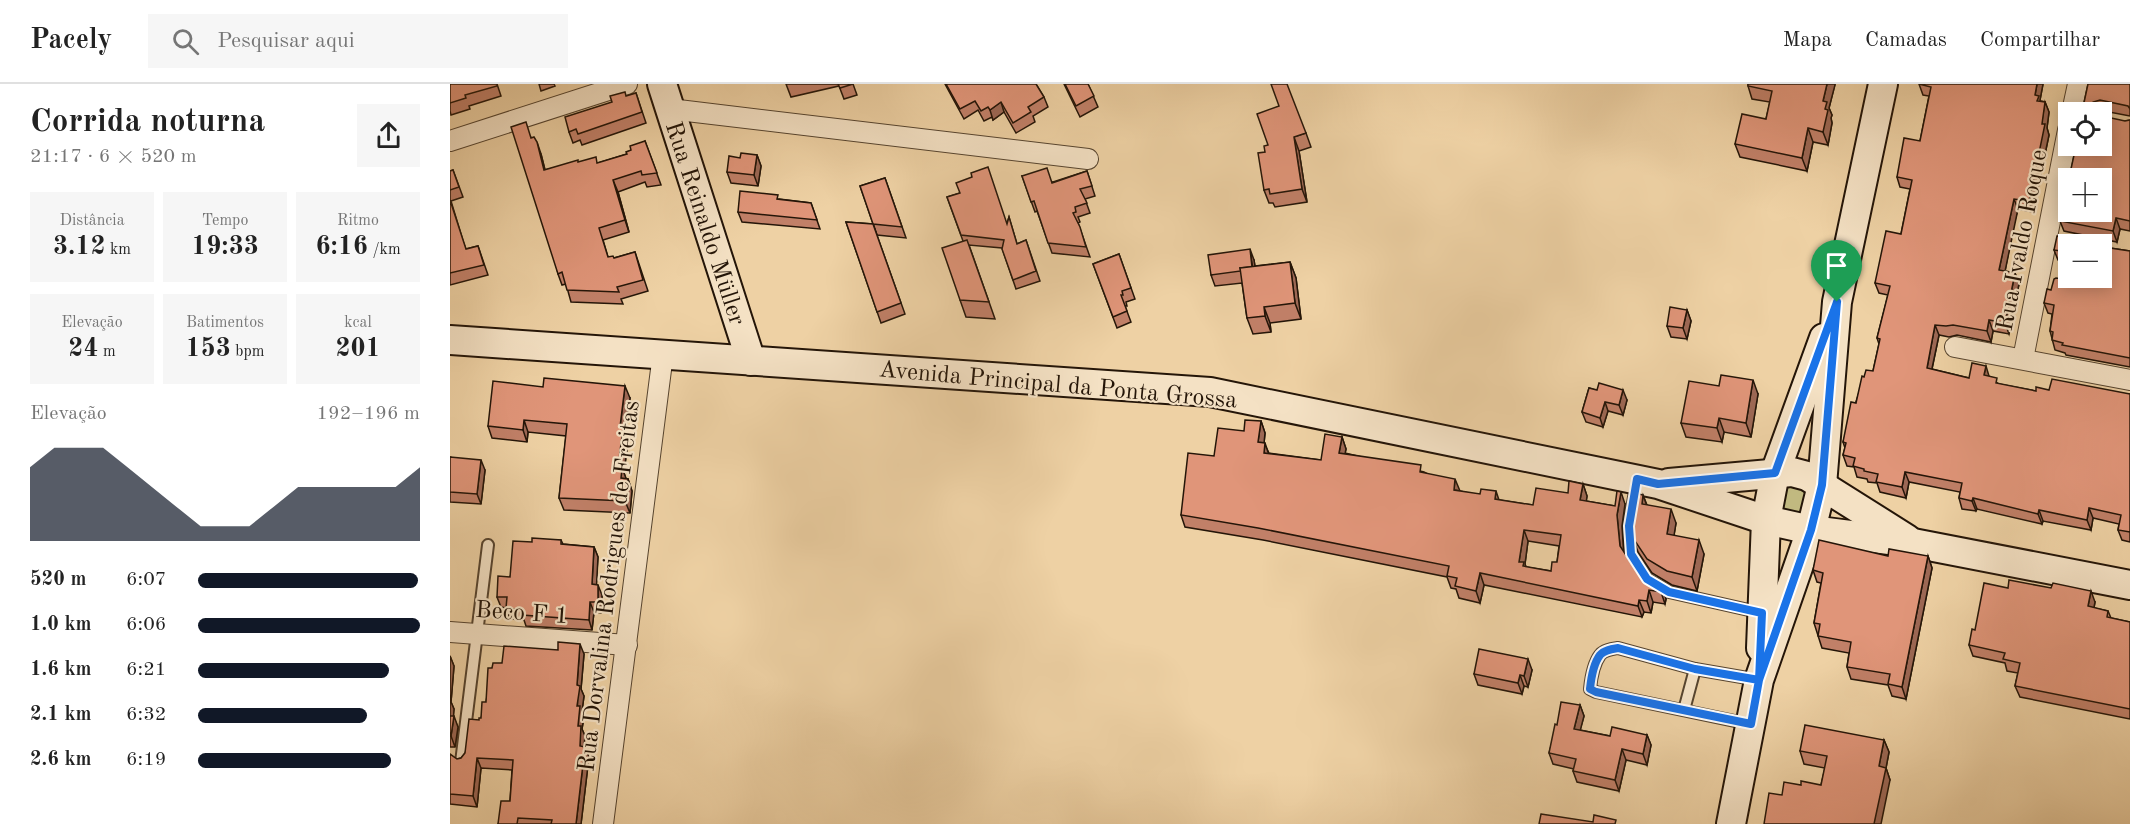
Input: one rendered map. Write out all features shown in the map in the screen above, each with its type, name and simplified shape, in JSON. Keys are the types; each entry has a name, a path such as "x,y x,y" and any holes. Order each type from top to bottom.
{"main road":[{"path":"1759,680 1811,530 1822,485 1837,302 1883,84"},
{"name":"Rua Reinaldo Müller","path":"666,96 751,361"},
{"path":"1731,824 1759,680 1766,520 1775,473 1837,302"},
{"name":"Avenida Principal da Ponta Grossa","path":"450,340 1209,392 1648,481 1766,520 1811,530 1913,543 2130,585"},
{"name":"Avenida Principal da Ponta Grossa","path":"1648,481 1792,472 1807,476 1913,543"}],"street":[{"path":"450,141 627,84"},
{"path":"2074,102 2078,84"},
{"path":"666,96 1088,159"},
{"name":"Rua Ivaldo Roque","path":"2023,359 2053,237 2064,156"},
{"path":"1955,346 2130,380"},
{"name":"Rua Dorvalina Rodrigues de Freitas","path":"603,824 663,354"},
{"name":"Beco F 1","path":"450,632 627,645"}],"lane":[{"path":"1648,481 1629,526 1631,554 1647,579 1669,592 1762,613"},
{"path":"461,762 488,545"},
{"path":"1751,724 1596,692 1590,689 1591,680 1600,655 1606,650 1618,648 1695,669 1759,680"},
{"path":"1684,710 1695,669"}],"shaded area":[{"path":"1783,484 1808,486 1808,514 1784,517 1775,494"}],"building":[{"path":"450,84 497,84 497,86 465,95 466,98 450,103"},
{"path":"838,84 853,84 840,88"},
{"path":"946,84 1036,84 1044,97 1028,107 1031,112 1013,123 1001,102 990,110 988,107 981,111 975,101 960,109"},
{"path":"1065,84 1088,84 1094,96 1076,106"},
{"path":"1271,84 1287,84 1306,133 1294,137 1302,189 1270,194 1269,189 1264,190 1258,153 1265,152 1264,146 1268,145 1257,114 1279,106"},
{"path":"1748,84 1827,84 1823,101 1827,102 1825,109 1828,110 1823,132 1808,128 1802,158 1735,144 1742,114 1766,119 1772,91 1748,86"},
{"path":"1919,84 2037,84 2035,95 2039,96 2037,101 2045,102 2042,124 2045,124 2029,201 2014,199 1999,270 2015,273 2005,323 1989,320 1987,331 1953,325 1935,325 1927,368 1969,378 1972,363 1986,366 1984,375 1997,378 1996,383 2036,391 2036,387 2049,390 2052,379 2130,394 2130,532 2118,530 2121,515 2089,508 2087,520 2039,510 2038,514 1973,498 1972,501 1959,498 1962,483 1905,472 1902,487 1876,482 1878,474 1853,466 1855,458 1843,455 1846,443 1843,442 1851,402 1856,403 1862,376 1864,377 1866,370 1873,371 1880,339 1877,338 1890,286 1875,283 1886,231 1901,234 1912,180 1897,177 1904,138 1920,141 1931,87"},
{"path":"2088,84 2130,84 2130,109 2128,106 2100,100 2084,102"},
{"path":"625,92 626,96 636,93 642,112 578,134 576,129 569,132 565,117 612,102 610,96"},
{"path":"2112,118 2130,120 2130,221 2116,218 2113,231 2065,222 2112,222 2112,168 2071,168 2074,156 2112,156"},
{"path":"526,122 531,138 534,137 537,142 544,170 596,157 597,163 627,154 626,152 631,150 630,146 645,141 657,173 642,175 641,171 613,180 625,220 599,228 608,257 613,256 614,258 635,252 643,280 617,287 619,292 567,290 562,272 558,274 511,127"},
{"path":"741,153 757,155 754,175 727,172 729,156 740,158"},
{"path":"988,167 1007,224 1009,217 1017,244 1026,240 1036,271 1013,280 1002,249 1004,240 961,235 947,197 960,193 956,183 972,177 971,173"},
{"path":"1047,168 1052,183 1087,171 1092,186 1080,189 1087,203 1075,207 1076,212 1073,213 1086,247 1048,243 1034,201 1031,202 1022,176"},
{"path":"453,170 459,187 450,190 450,171"},
{"path":"885,178 902,227 873,224 860,186"},
{"path":"740,191 778,195 777,199 811,203 817,220 738,212"},
{"path":"450,200 466,249 478,246 484,265 450,273"},
{"path":"846,222 873,224 901,303 877,312"},
{"path":"2058,236 2058,251 2054,250"},
{"path":"967,240 989,302 960,300 942,248"},
{"path":"2112,248 2130,251 2130,358 2062,345 2063,343 2052,340 2053,332 2050,331 2054,305 2044,303 2047,289 2051,290 2056,278 2058,278 2058,288 2112,288"},
{"path":"1250,249 1252,267 1240,268 1241,271 1211,275 1208,255"},
{"path":"1119,254 1131,288 1122,291 1123,295 1121,295 1127,311 1113,317 1093,264"},
{"path":"1290,262 1295,303 1264,307 1265,316 1247,318 1240,268"},
{"path":"1670,307 1687,310 1683,328 1667,326"},
{"path":"1721,375 1753,380 1746,423 1719,418 1717,428 1681,423 1689,381 1719,386"},
{"path":"544,378 625,386 618,468 622,469 621,478 628,479 625,501 559,498 567,424 524,420 523,430 488,426 493,381 543,387"},
{"path":"1599,383 1623,390 1619,405 1605,402 1600,418 1582,412 1589,388 1597,390"},
{"path":"1245,420 1261,421 1258,442 1265,443 1264,453 1321,460 1325,434 1342,437 1339,453 1421,465 1420,472 1455,479 1454,490 1480,494 1481,489 1496,491 1495,499 1533,505 1536,488 1568,493 1569,481 1583,484 1580,500 1615,506 1617,491 1621,492 1617,515 1620,546 1637,572 1662,587 1661,592 1649,590 1647,601 1639,600 1638,606 1480,573 1476,591 1455,586 1457,578 1447,576 1449,566 1181,515 1188,453 1214,456 1218,428 1244,431","holes":["1524,530 1561,535 1557,562 1552,562 1551,571 1523,566 1524,562 1519,562"]},
{"path":"450,457 481,460 477,494 450,492"},
{"path":"1635,493 1643,495 1642,504 1671,509 1667,534 1699,540 1692,577 1667,571 1647,559 1633,538 1631,512"},
{"path":"532,538 561,540 561,544 594,547 592,584 598,585 598,602 590,602 589,620 522,615 523,610 506,608 507,597 497,597 498,576 510,577 513,541 532,542"},
{"path":"1819,540 1888,556 1889,549 1928,556 1902,687 1888,684 1890,674 1847,667 1851,642 1818,636 1820,624 1814,623 1823,573 1813,570"},
{"path":"2009,580 2051,588 2053,583 2091,591 2088,606 2108,611 2107,617 2130,622 2130,709 2015,686 2020,663 2003,659 2005,653 1969,645 1972,629 1975,630 1984,583 2008,588"},
{"path":"558,642 580,644 577,685 580,686 577,706 580,706 578,726 581,726 580,746 585,747 576,824 551,824 552,820 518,818 517,824 498,824 501,801 510,801 513,760 477,758 473,796 450,794 450,754 457,759 465,753 469,719 479,720 481,718 482,702 486,702 488,668 492,668 493,663 502,663 504,646 558,650"},
{"path":"1479,649 1528,659 1524,676 1520,675 1518,683 1474,674"},
{"path":"1561,702 1580,705 1574,729 1610,736 1612,727 1647,735 1643,754 1622,749 1615,780 1573,771 1576,759 1549,753"},
{"path":"450,716 454,716 451,736 450,736"},
{"path":"1805,725 1884,740 1879,766 1886,768 1874,824 1764,824 1769,793 1782,795 1784,782 1801,785 1801,781 1821,785 1827,756 1800,751"},
{"path":"1541,814 1593,822 1594,815 1616,820 1615,824 1539,824"}],"route":[{"path":"1837,302 1775,473 1658,484 1637,479 1629,526 1631,554 1647,579 1669,592 1762,613 1759,680 1695,669 1618,648 1606,650 1600,655 1590,689 1751,724 1759,680 1811,530 1822,485 1837,302"}]}
